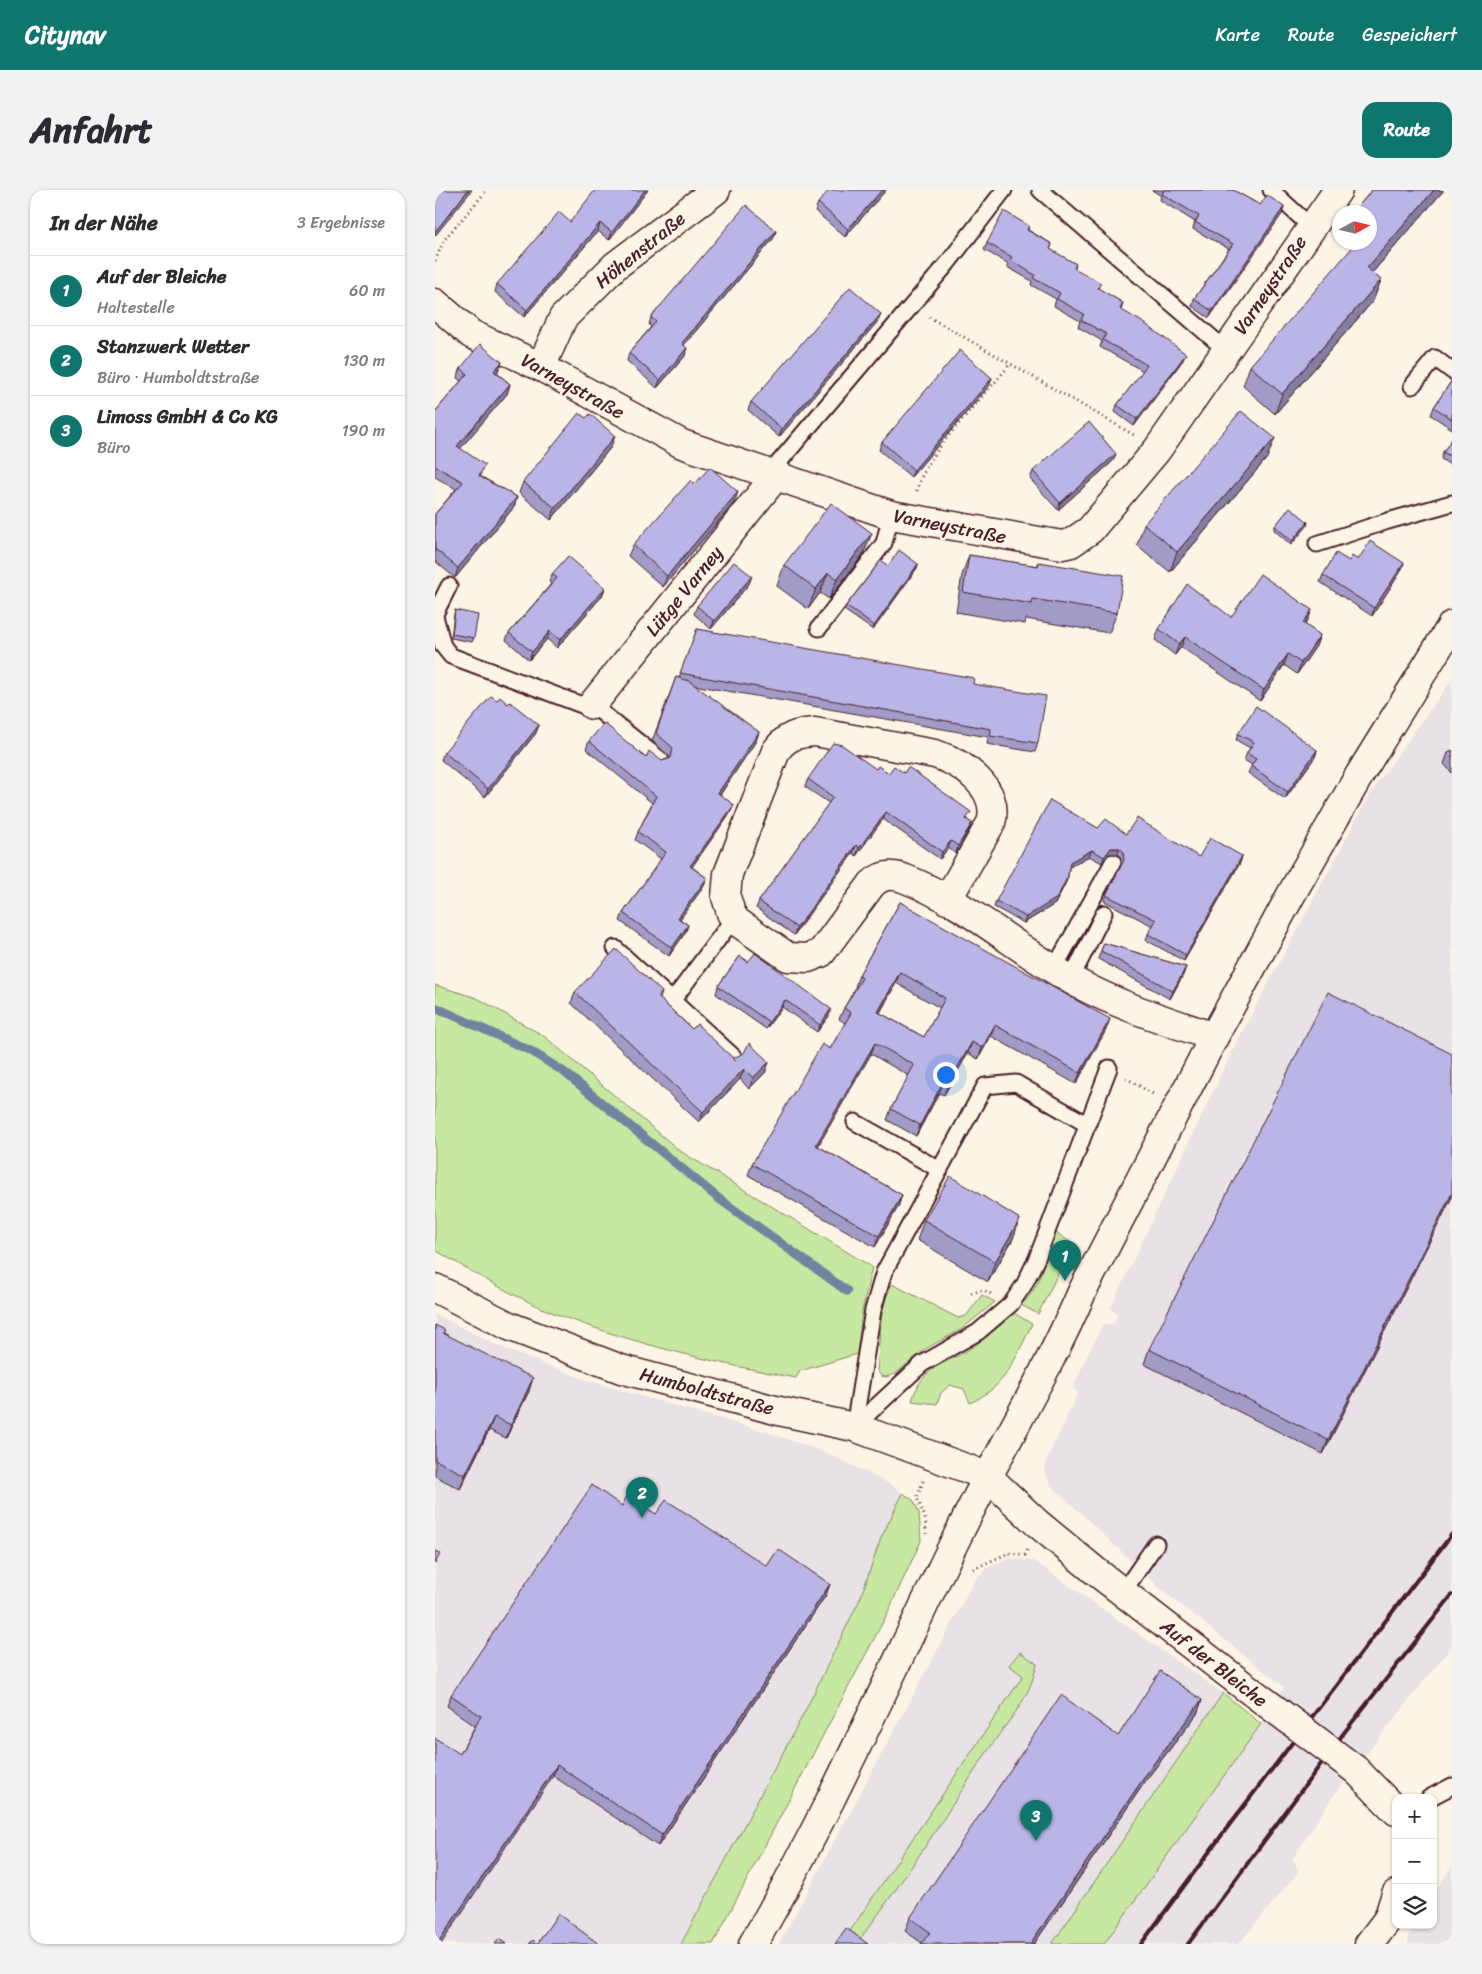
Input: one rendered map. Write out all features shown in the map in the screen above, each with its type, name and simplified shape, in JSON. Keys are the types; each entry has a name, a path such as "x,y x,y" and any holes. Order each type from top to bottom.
{"street":[{"name":"Höhenstraße","path":"541,367 563,318 599,280 716,190"},
{"name":"Varneystraße","path":"436,307 471,334 541,367 682,444 772,476 902,517 1041,543 1062,545 1071,543 1090,530 1157,450 1337,190"},
{"name":"Lütge Varney","path":"592,705 772,476"},
{"path":"753,1944 801,1857 987,1476 1069,1322 1082,1292 1214,1037 1360,774 1452,626"},
{"path":"947,900 994,814 992,800 987,789 953,763 940,756 815,732 787,738 776,751 728,874 726,897 734,918 787,957 797,959 817,955 825,950 878,878 886,876 904,878 947,900 1063,974 1132,1009 1214,1037"},
{"name":"Humboldtstraße","path":"435,1288 509,1326 621,1369 779,1410 854,1427 932,1454 987,1476"},
{"name":"Auf der Bleiche","path":"987,1476 1037,1523 1123,1592 1356,1770 1392,1807"},
{"path":"1369,1944 1388,1919 1392,1906"}],"lane":[{"path":"772,476 947,264 1005,190"},
{"path":"1041,190 1226,350"},
{"path":"1271,190 1311,227"},
{"path":"1412,386 1435,358 1452,371"},
{"path":"1317,544 1452,503"},
{"path":"819,628 902,517"},
{"path":"449,586 435,615 443,646 451,656 582,706 592,705 661,760"},
{"path":"1063,974 1113,862"},
{"path":"1063,974 1105,913"},
{"path":"673,1000 734,918"},
{"path":"615,948 734,1057"},
{"path":"854,1427 922,1364 978,1332 1011,1304 1024,1285 1037,1258 1109,1068"},
{"path":"854,1427 873,1310 884,1272 985,1086 1016,1083 1088,1125"},
{"path":"855,1122 940,1170"},
{"path":"1123,1592 1156,1544"},
{"path":"1437,1794 1452,1786"}],"path":[{"path":"435,261 445,240 487,190"},
{"path":"913,304 934,322 1157,450"},
{"path":"902,517 925,466 1010,364"},
{"path":"1134,1082 1149,1091"},
{"path":"971,1293 984,1290"},
{"path":"925,1541 925,1517 917,1498 932,1454"},
{"path":"935,1581 981,1567 1009,1553 1025,1554 1037,1523"}],"shaded area":[{"path":"1452,679 1452,1646 1332,1798 1293,1858 1299,1871 1239,1944 1104,1944 1261,1724 1284,1687 1163,1591 1051,1485 1045,1470 1046,1462 1078,1393 1073,1388 1086,1358 1103,1324 1114,1324 1117,1313 1110,1309 1237,1041 1373,789"},
{"path":"435,1314 507,1350 592,1382 770,1433 829,1454 888,1483 903,1493 881,1538 860,1599 804,1713 681,1944 435,1944"},
{"path":"1010,1558 1034,1561 1223,1693 1052,1944 779,1944 975,1580 987,1568"},
{"path":"1452,1865 1452,1944 1408,1944 1413,1929 1437,1929 1437,1889"}],"green space":[{"path":"435,985 477,998 544,1036 680,1151 872,1267 862,1312 857,1354 800,1371 796,1378 705,1359 615,1335 556,1314 479,1276 435,1250"},
{"path":"1055,1232 1073,1244 1038,1314 1021,1305 1034,1289"},
{"path":"892,1284 958,1318 966,1316 982,1295 995,1302 962,1329 927,1348 895,1374 886,1377 881,1376 877,1371 879,1338 884,1304"},
{"path":"1014,1313 1032,1324 1009,1370 993,1388 970,1403 964,1389 950,1385 941,1393 937,1404 912,1401 922,1379 929,1372 964,1353 989,1335"},
{"path":"903,1493 914,1501 919,1513 921,1541 886,1616 713,1944 681,1944 804,1713 860,1599 881,1538"},
{"path":"1020,1652 1037,1664 1029,1689 1023,1700 910,1869 860,1939 850,1931 1023,1676 1009,1665"},
{"path":"1223,1693 1261,1724 1104,1944 1052,1944"}],"building":[{"path":"435,190 468,190 435,232"},
{"path":"595,190 645,190 612,232 600,223 527,310 497,284 559,212 570,222"},
{"path":"829,190 882,190 848,229 818,203"},
{"path":"1164,190 1233,190 1260,205 1267,195 1284,207 1212,311 1194,299 1233,244 1195,222 1199,216 1162,194"},
{"path":"1372,190 1434,190 1367,268 1381,280 1282,394 1250,366 1350,250 1377,250 1377,205 1359,205"},
{"path":"746,205 776,231 682,343 687,348 660,380 629,353 656,322 651,317"},
{"path":"1004,211 1029,226 1027,230 1052,244 1050,249 1076,264 1074,268 1101,283 1098,288 1123,303 1120,309 1144,323 1186,354 1137,419 1117,405 1147,365 1103,340 1106,334 1081,320 1084,314 1057,299 1060,293 1033,278 1035,275 1010,260 1012,257 987,243"},
{"path":"850,287 881,314 782,429 751,402"},
{"path":"480,344 502,362 494,371 510,384 457,446 485,465 479,476 517,497 458,568 435,549 435,514 463,482 435,466 435,412 467,374 461,368"},
{"path":"960,350 992,378 914,470 882,442"},
{"path":"1452,380 1452,419 1434,407"},
{"path":"1241,411 1275,438 1177,552 1144,524"},
{"path":"579,413 586,418 590,414 615,436 555,508 523,482"},
{"path":"1089,422 1116,454 1060,503 1033,471"},
{"path":"1452,439 1452,457 1443,452"},
{"path":"710,467 738,492 667,576 633,545 691,480 695,484"},
{"path":"831,503 872,533 837,579 828,573 816,589 784,565"},
{"path":"1290,507 1308,522 1292,541 1275,526"},
{"path":"1370,541 1404,563 1374,608 1323,575 1336,553 1349,561 1352,556 1358,560"},
{"path":"899,550 918,564 874,626 846,606 881,560 888,566"},
{"path":"969,555 1038,566 1039,562 1123,576 1117,613 1033,599 1032,604 963,592"},
{"path":"568,556 605,588 560,640 550,631 532,652 509,633 557,578 552,574"},
{"path":"734,562 752,576 714,621 697,606"},
{"path":"1260,574 1312,610 1303,623 1320,635 1301,663 1288,654 1264,690 1185,637 1179,644 1159,629 1187,584 1231,617"},
{"path":"455,610 478,615 474,638 452,634"},
{"path":"697,629 974,678 973,684 1046,696 1038,743 990,736 991,729 680,673"},
{"path":"676,677 689,681 759,732 718,793 734,805 690,866 707,878 678,918 688,925 672,948 623,913 666,852 638,832 656,796 589,741 604,723 646,758 649,751 662,761 671,758 673,748 656,733"},
{"path":"491,696 497,700 500,697 508,704 510,702 539,725 488,789 444,752"},
{"path":"1256,706 1317,750 1288,792 1251,766 1256,759 1247,753 1254,742 1238,734"},
{"path":"833,743 842,745 876,769 878,766 889,773 894,766 904,773 908,767 971,812 966,819 972,823 958,846 951,841 942,852 886,812 859,848 856,845 797,928 759,901 833,797 808,779"},
{"path":"1050,800 1098,828 1106,819 1126,834 1137,818 1199,857 1210,838 1242,856 1186,955 1148,934 1156,920 1106,895 1124,860 1123,851 1120,848 1111,848 1104,857 1092,850 1070,862 1068,876 1057,898 1026,917 996,901"},
{"path":"900,902 1110,1019 1080,1073 995,1025 982,1048 972,1042 948,1084 943,1082 920,1125 891,1109 914,1065 875,1043 816,1145 902,1195 879,1236 752,1164 822,1044 830,1049 851,1013 844,1008 862,978 859,975","holes":["900,972 945,998 924,1037 878,1012"]},
{"path":"1104,943 1186,967 1173,991 1101,951"},
{"path":"616,949 662,992 658,997 692,1029 697,1024 736,1061 733,1058 744,1053 749,1043 769,1062 753,1078 744,1069 703,1112 575,992"},
{"path":"755,953 831,1009 820,1025 785,1000 769,1022 718,986 740,956 748,962"},
{"path":"1328,992 1452,1054 1452,1193 1328,1440 1149,1349"},
{"path":"950,1176 1020,1219 995,1262 924,1220"},
{"path":"435,1325 445,1330 443,1333 533,1378 511,1425 494,1417 465,1475 435,1460"},
{"path":"592,1485 622,1506 627,1496 656,1514 666,1500 767,1566 778,1549 830,1584 662,1835 557,1765 437,1944 435,1944 435,1738 460,1754 481,1716 451,1695"},
{"path":"435,1551 440,1554 435,1564"},
{"path":"1160,1671 1202,1700 1154,1763 1030,1944 921,1944 930,1932 910,1918 1061,1695 1118,1736"},
{"path":"558,1914 599,1944 537,1944"},
{"path":"846,1928 868,1944 835,1944"},
{"path":"499,1939 506,1944 495,1944"},
{"path":"533,1940 537,1944 529,1944"}],"waterway":[{"path":"435,1007 531,1051 564,1072 718,1198 847,1291"}],"railway":[{"path":"1141,1944 1230,1824 1452,1534"},
{"path":"1188,1944 1343,1734 1452,1595"}],"place":[{"name":"Auf der Bleiche","path":"1065,1281"},
{"name":"Stanzwerk Wetter","path":"642,1518"},
{"name":"Limoss GmbH & Co KG","path":"1036,1841"}]}
